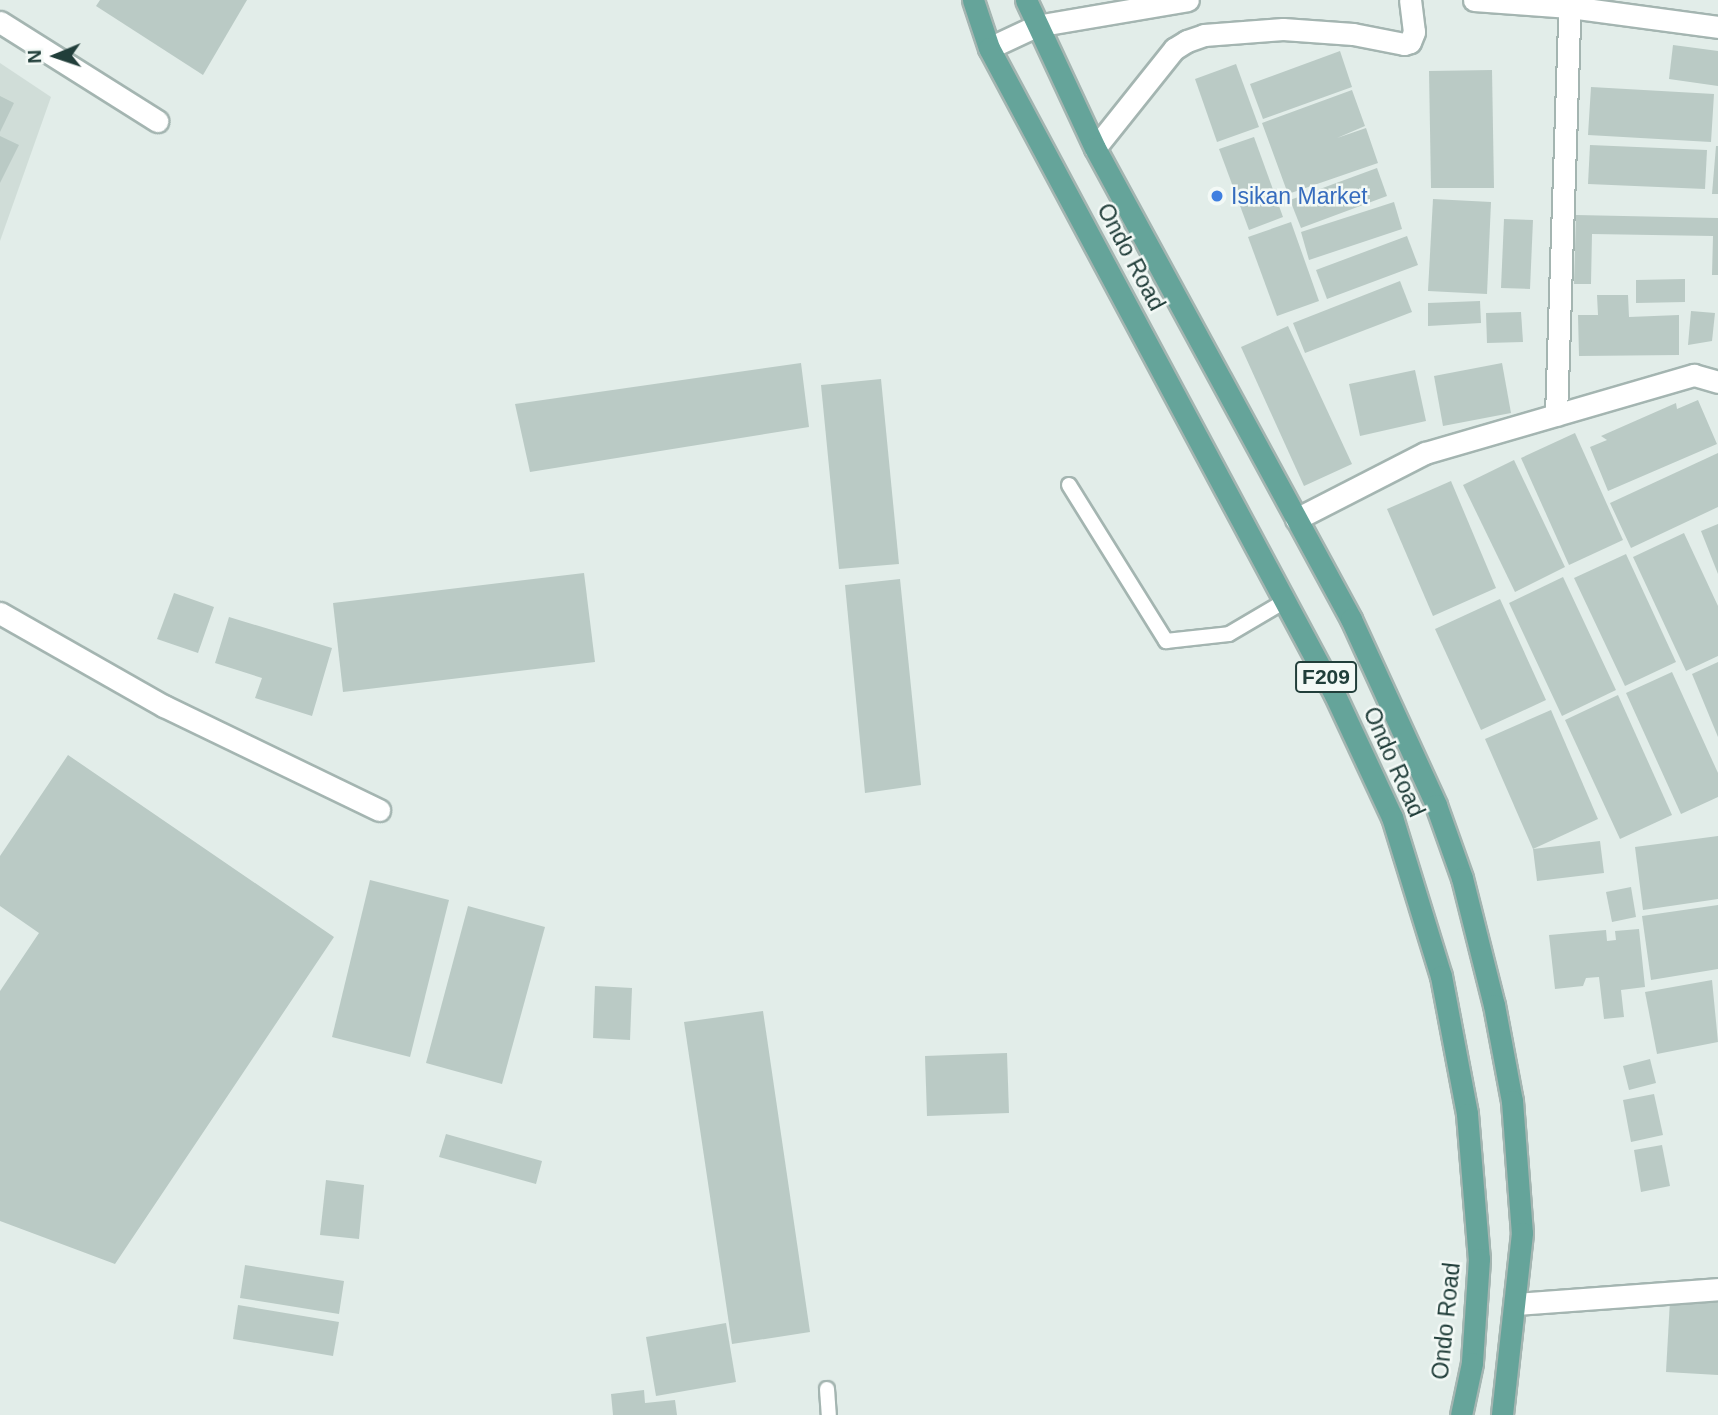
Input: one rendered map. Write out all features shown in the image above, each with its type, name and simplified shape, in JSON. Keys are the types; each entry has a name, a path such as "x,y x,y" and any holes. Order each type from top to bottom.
{"main road":[{"name":"Ondo Road","path":"973,0 989,48 1285,601 1392,817 1441,976 1468,1114 1479,1259 1472,1363 1461,1415"},
{"name":"Ondo Road","path":"1026,0 1095,148 1351,619 1436,804 1462,878 1494,1005 1512,1101 1522,1233 1502,1415"}],"street":[{"path":"989,48 1036,26 1188,0"},
{"path":"1095,148 1174,49 1187,41 1204,35 1283,29 1353,34 1404,44 1410,42 1414,32 1410,0"},
{"path":"1474,0 1570,3 1718,27"},
{"path":"1556,415 1570,3"},
{"path":"0,22 157,121"},
{"path":"1296,519 1425,453 1694,375 1718,382"},
{"path":"4,622 164,706 379,810"},
{"path":"1516,1304 1718,1289"}],"lane":[{"path":"1069,485 1166,641 1229,634 1285,601"},
{"path":"827,1389 829,1415"}],"shaded area":[{"path":"0,63 51,97 0,241"}],"building":[{"path":"100,0 247,0 203,75 96,6"},
{"path":"1673,45 1718,51 1718,86 1669,79"},
{"path":"1340,51 1352,87 1263,119 1250,84"},
{"path":"1236,64 1259,127 1217,142 1195,79"},
{"path":"1492,70 1494,188 1431,188 1429,71"},
{"path":"1591,87 1714,94 1711,142 1588,135"},
{"path":"1352,90 1365,126 1337,138 1366,128 1378,163 1288,194 1262,123"},
{"path":"0,96 14,103 0,132"},
{"path":"0,136 19,145 0,183"},
{"path":"1254,137 1283,217 1249,230 1219,149"},
{"path":"1590,145 1707,150 1705,189 1588,184"},
{"path":"1716,146 1718,194 1712,194"},
{"path":"1377,168 1387,196 1301,228 1290,200"},
{"path":"1433,199 1491,202 1487,294 1428,291"},
{"path":"1394,202 1402,229 1309,260 1301,232"},
{"path":"1576,215 1718,218 1718,275 1712,275 1713,236 1592,234 1591,284 1574,284"},
{"path":"1504,219 1533,220 1530,289 1501,288"},
{"path":"1291,222 1319,301 1277,316 1248,237"},
{"path":"1407,236 1418,265 1327,299 1316,270"},
{"path":"1685,279 1685,302 1636,303 1636,280"},
{"path":"1400,281 1412,312 1305,353 1293,323"},
{"path":"1597,295 1628,295 1629,317 1679,315 1679,355 1579,356 1578,315 1598,315"},
{"path":"1480,301 1481,323 1428,326 1428,303"},
{"path":"1691,311 1715,313 1712,341 1688,345"},
{"path":"1521,312 1523,342 1487,343 1486,313"},
{"path":"1288,326 1352,464 1304,486 1241,347"},
{"path":"801,363 809,427 530,472 515,404"},
{"path":"1502,363 1511,413 1443,426 1434,376"},
{"path":"1415,370 1426,421 1360,436 1349,384"},
{"path":"881,379 899,564 839,569 821,385"},
{"path":"1698,400 1717,444 1608,491 1590,447 1607,440 1601,436 1676,403 1677,409"},
{"path":"1575,433 1623,540 1569,565 1521,458"},
{"path":"1718,453 1718,507 1631,548 1610,503"},
{"path":"1514,460 1565,567 1515,592 1463,485"},
{"path":"1451,481 1496,588 1433,616 1387,509"},
{"path":"1718,524 1718,574 1701,531"},
{"path":"1684,533 1718,606 1718,656 1686,671 1633,557"},
{"path":"1626,554 1676,662 1625,686 1574,578"},
{"path":"584,573 595,662 343,692 333,603"},
{"path":"1563,577 1616,690 1562,716 1509,603"},
{"path":"900,579 921,785 865,793 845,585"},
{"path":"174,593 214,607 198,653 157,639"},
{"path":"1500,599 1546,700 1481,730 1435,629"},
{"path":"229,617 332,648 312,716 255,698 262,678 215,663"},
{"path":"1718,662 1718,737 1692,674"},
{"path":"1672,672 1718,773 1718,797 1681,814 1626,693"},
{"path":"1618,695 1672,815 1620,839 1565,720"},
{"path":"1551,710 1598,819 1533,849 1485,739"},
{"path":"68,755 334,937 115,1264 0,1221 0,991 39,933 0,906 0,856"},
{"path":"1718,836 1718,899 1643,910 1635,847"},
{"path":"1600,841 1604,873 1537,881 1533,849"},
{"path":"370,880 449,900 410,1057 332,1037"},
{"path":"1631,887 1636,917 1612,922 1606,892"},
{"path":"1718,905 1718,969 1651,980 1642,916"},
{"path":"468,906 545,927 502,1084 426,1063"},
{"path":"1639,929 1645,987 1621,990 1624,1017 1604,1019 1599,977 1586,978 1583,986 1555,989 1549,935 1606,930 1607,941 1616,940 1615,931"},
{"path":"1712,980 1718,1042 1657,1054 1645,992"},
{"path":"595,986 632,988 630,1040 593,1038"},
{"path":"763,1011 810,1332 732,1344 684,1022"},
{"path":"1007,1053 1009,1113 927,1116 925,1056"},
{"path":"1650,1059 1656,1083 1629,1090 1623,1066"},
{"path":"1654,1094 1663,1135 1631,1142 1623,1100"},
{"path":"446,1134 542,1161 536,1184 439,1157"},
{"path":"1662,1145 1670,1186 1641,1192 1634,1150"},
{"path":"326,1180 364,1185 359,1239 320,1235"},
{"path":"245,1265 344,1281 339,1314 240,1298"},
{"path":"1670,1300 1718,1303 1718,1375 1666,1372"},
{"path":"238,1305 339,1322 333,1356 233,1339"},
{"path":"726,1323 736,1382 656,1396 646,1337"},
{"path":"644,1390 645,1403 675,1400 677,1415 613,1415 611,1394"}],"place":[{"name":"Isikan Market","path":"1217,196"}]}
